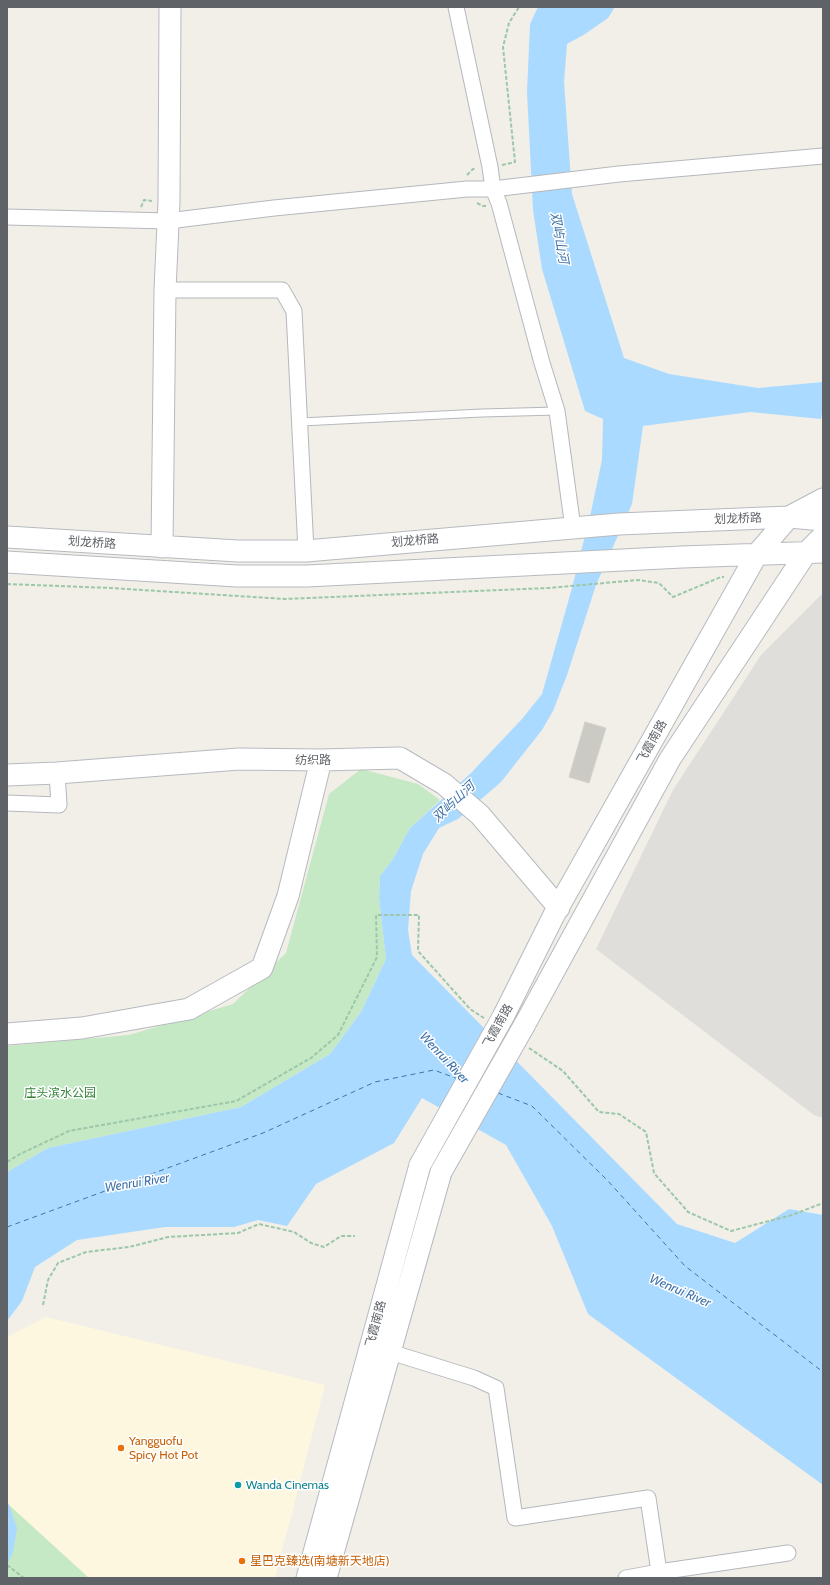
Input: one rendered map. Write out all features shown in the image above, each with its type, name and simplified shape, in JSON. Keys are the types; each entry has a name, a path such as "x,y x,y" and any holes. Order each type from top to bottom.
{"main road":[{"path":"162,547 170,7"},
{"path":"788,517 823,499"},
{"name":"划龙桥路","path":"7,538 238,551 306,551 627,523 788,517 823,520"},
{"name":"飞霞南路","path":"307,1578 420,1165 497,1018 757,554 788,517"},
{"name":"飞霞南路","path":"326,1578 441,1172 525,1024 670,759 814,552 823,536"},
{"name":"划龙桥路","path":"7,562 237,576 307,576 814,552"},
{"name":"纺织路","path":"7,775 56,773 239,759 320,760 400,758 444,784 480,815 559,908"},
{"path":"7,1034 82,1028 189,1009 262,968 288,896 320,760"}],"street":[{"path":"456,7 490,167 493,189 499,203 542,363 557,411 573,528"},
{"path":"7,217 168,221 274,208 468,189 493,189 577,179 823,156"},
{"path":"165,290 282,290 294,311 301,422 306,551"},
{"path":"7,803 59,806 56,773"},
{"path":"390,1352 474,1378 496,1388 515,1518 648,1498 659,1572"},
{"path":"626,1578 788,1553"}],"lane":[{"path":"301,422 482,413 557,411"}],"path":[{"path":"468,189 464,179 473,169 515,162 503,47 508,23 519,7"},
{"path":"7,584 112,588 285,599 549,588 638,580 659,583 673,597 721,577 743,580"},
{"path":"7,1162 20,1154 69,1131 236,1101 311,1058 338,1035 377,957 376,915 419,915 418,951 470,1009 497,1018"},
{"path":"526,1046 563,1071 599,1112 619,1114 646,1132 654,1174 688,1212 731,1231 792,1215 823,1203"},
{"path":"43,1304 48,1280 58,1263 86,1252 129,1247 168,1237 238,1233 259,1224 294,1232 311,1243 324,1247 342,1236 355,1236"},
{"path":"7,1565 24,1578"}],"shaded area":[{"path":"823,593 823,1118 814,1115 596,949 673,790 761,655"},
{"path":"46,1317 325,1385 275,1578 89,1578 7,1503 7,1337"}],"green space":[{"name":"庄头滨水公园","path":"361,769 418,784 440,800 410,828 393,859 380,876 379,898 386,959 361,1012 330,1054 241,1107 48,1148 7,1172 7,1046 129,1035 233,1004 286,953 329,794"},
{"path":"7,1504 9,1505 89,1578 7,1578"}],"water":[{"path":"538,7 615,7 608,18 567,44 564,82 572,194 624,358 669,374 758,388 823,382 823,407 821,419 750,412 643,426 632,504 596,585 567,675 553,711 542,730 501,782 458,819 439,828 423,854 411,891 408,930 412,955 677,1224 735,1243 789,1209 823,1215 823,1485 588,1314 552,1226 506,1145 422,1098 394,1143 316,1184 287,1226 258,1220 234,1227 165,1227 77,1240 35,1267 22,1301 7,1321 7,1172 48,1148 241,1107 330,1054 361,1012 386,959 379,898 380,876 393,859 410,828 471,773 522,719 542,694 572,588 591,512 602,460 603,419 585,411 542,269 533,210 527,92 530,24"},
{"path":"7,1503 17,1528 13,1552 7,1565 7,1527 9,1519 7,1517"}],"building":[{"path":"585,722 606,728 589,783 569,777"}],"ferry route":[{"path":"7,1227 263,1133 375,1082 434,1070 458,1079"},
{"path":"498,1093 532,1106 608,1181 685,1266 823,1372"}],"place":[{"name":"Yangguofu Spicy Hot Pot","path":"121,1448"},
{"name":"Wanda Cinemas","path":"238,1485"},
{"name":"星巴克臻选(南塘新天地店)","path":"242,1561"}],"water label":[{"name":"双屿山河","path":"559,238"},
{"name":"双屿山河","path":"454,802"},
{"name":"Wenrui River","path":"444,1058"},
{"name":"Wenrui River","path":"137,1183"},
{"name":"Wenrui River","path":"680,1291"}]}
